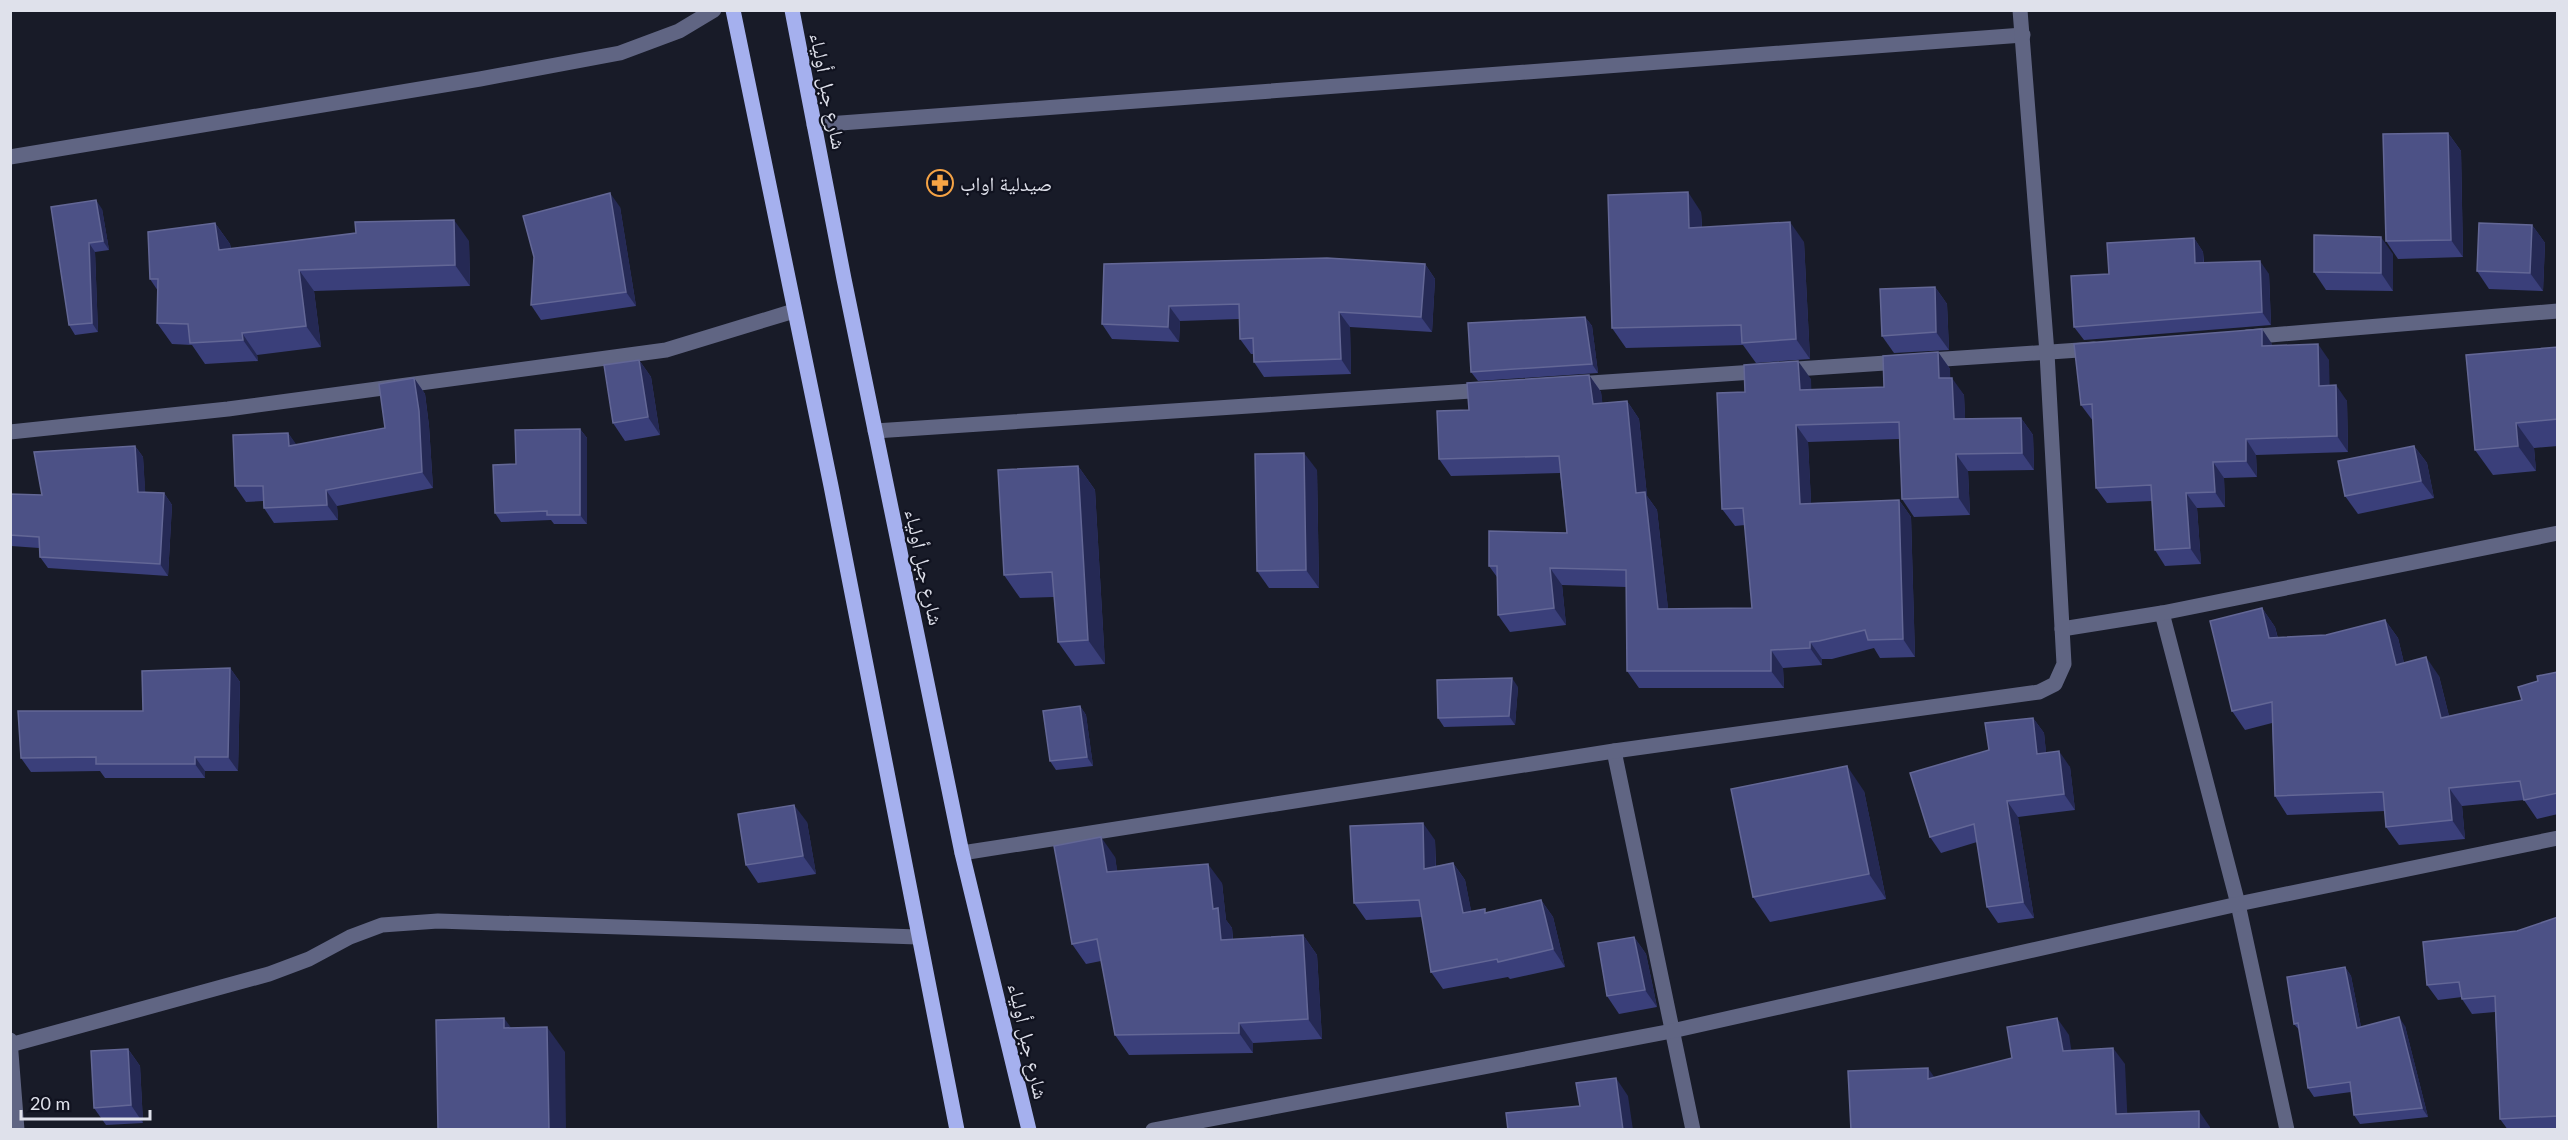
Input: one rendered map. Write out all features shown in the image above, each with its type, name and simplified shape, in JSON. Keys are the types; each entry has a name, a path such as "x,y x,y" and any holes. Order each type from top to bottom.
{"main road":[{"path":"733,10 831,486 957,1130"},
{"name":"شارع جبل أولياء","path":"792,10 875,431 962,853 1029,1130"}],"street":[{"path":"10,157 269,112 480,79 620,52 679,30 714,10"},
{"path":"962,853 1614,751 2039,692 2055,684 2064,664 2047,353 2020,10"},
{"path":"814,125 2023,36"},
{"path":"10,432 228,409 666,350 794,310"},
{"path":"2237,338 2558,311"},
{"path":"1557,386 2106,348"},
{"path":"875,431 1497,390"},
{"path":"2062,629 2162,613 2558,533"},
{"path":"2162,613 2238,904 2287,1130"},
{"path":"1614,751 1693,1130"},
{"path":"1153,1130 1672,1031 2238,904 2558,838"},
{"path":"11,1045 269,974 309,959 350,937 382,925 438,921 918,938"},
{"path":"10,1040 16,1130"}],"building":[{"path":"2448,133 2451,240 2386,241 2383,134"},
{"path":"1688,192 1689,228 1790,222 1796,339 1742,343 1741,325 1612,328 1608,195"},
{"path":"610,193 626,292 531,305 534,257 523,216"},
{"path":"96,200 103,241 89,243 92,323 69,325 51,207"},
{"path":"454,220 455,265 299,270 306,326 242,333 243,340 190,343 188,324 157,323 158,279 150,279 148,232 215,223 219,250 356,233 355,222"},
{"path":"2479,223 2532,225 2530,273 2477,271"},
{"path":"2314,235 2381,237 2381,273 2314,272"},
{"path":"2194,238 2195,263 2260,261 2262,312 2074,327 2071,276 2109,274 2107,243"},
{"path":"1327,258 1425,264 1421,317 1339,312 1341,359 1254,362 1253,338 1240,339 1239,304 1169,306 1168,327 1102,324 1104,264"},
{"path":"1935,287 1936,332 1882,336 1880,289"},
{"path":"1585,317 1592,364 1471,372 1468,323"},
{"path":"2262,329 2262,346 2318,344 2319,386 2336,385 2337,436 2246,439 2246,461 2213,462 2215,492 2186,493 2190,548 2155,550 2151,485 2096,488 2092,404 2081,405 2074,344"},
{"path":"2558,347 2558,419 2516,423 2518,446 2475,450 2466,355"},
{"path":"1938,352 1939,378 1952,378 1954,419 2021,418 2022,453 1956,454 1958,497 1902,499 1899,422 1796,425 1800,504 1899,500 1903,639 1868,640 1865,630 1810,642 1810,648 1771,650 1771,671 1627,671 1626,570 1550,568 1554,608 1498,615 1497,566 1489,566 1489,531 1567,533 1559,456 1439,459 1437,411 1469,410 1467,383 1589,375 1593,404 1627,401 1636,493 1645,492 1658,609 1752,608 1743,508 1722,509 1717,393 1745,392 1744,365 1798,361 1800,390 1884,387 1883,356"},
{"path":"639,360 648,417 613,423 604,365"},
{"path":"414,378 419,411 422,472 326,490 327,505 264,508 263,486 235,486 233,435 288,433 289,446 385,428 379,384"},
{"path":"580,429 580,515 547,515 547,511 495,513 493,465 516,464 515,430"},
{"path":"135,446 138,492 164,493 160,564 40,557 39,537 10,535 10,494 42,495 34,452"},
{"path":"2414,446 2421,481 2345,496 2338,461"},
{"path":"1304,453 1306,570 1257,571 1255,454"},
{"path":"1078,466 1088,640 1058,642 1052,572 1004,575 998,470"},
{"path":"2262,608 2269,638 2326,635 2385,620 2396,665 2426,657 2441,718 2522,700 2518,687 2538,681 2537,676 2558,672 2558,793 2524,800 2520,781 2449,788 2452,820 2386,827 2383,792 2275,796 2272,702 2232,711 2210,621"},
{"path":"230,668 228,757 195,757 195,764 96,764 96,757 21,758 18,711 143,711 142,671"},
{"path":"1512,678 1509,716 1438,718 1437,680"},
{"path":"1080,706 1087,757 1050,761 1043,711"},
{"path":"2033,718 2037,754 2059,751 2064,794 2007,801 2023,902 1987,907 1974,824 1930,837 1910,773 1989,750 1985,723"},
{"path":"1847,766 1869,874 1753,897 1731,789"},
{"path":"794,805 803,856 746,865 738,814"},
{"path":"1423,823 1424,869 1453,863 1463,913 1485,909 1485,913 1541,900 1553,949 1498,962 1497,959 1431,972 1419,900 1354,903 1350,826"},
{"path":"1101,837 1107,872 1208,864 1213,909 1218,908 1221,940 1303,935 1308,1019 1239,1023 1239,1033 1115,1035 1097,939 1072,944 1054,846"},
{"path":"2558,917 2558,1116 2500,1119 2495,996 2462,999 2459,982 2427,985 2423,942 2517,931"},
{"path":"1634,937 1645,990 1607,996 1598,943"},
{"path":"2345,967 2357,1028 2399,1017 2422,1108 2354,1115 2350,1082 2308,1088 2298,1023 2294,1024 2287,977"},
{"path":"504,1018 504,1028 547,1027 549,1130 438,1130 436,1020"},
{"path":"2057,1018 2063,1051 2113,1048 2116,1114 2199,1111 2199,1130 1851,1130 1848,1071 1928,1068 1928,1079 2012,1058 2007,1027"},
{"path":"128,1049 131,1105 94,1108 91,1051"},
{"path":"1616,1078 1623,1130 1508,1130 1506,1113 1580,1106 1576,1083"}],"place":[{"name":"صيدلية اواب","path":"940,183"}]}
